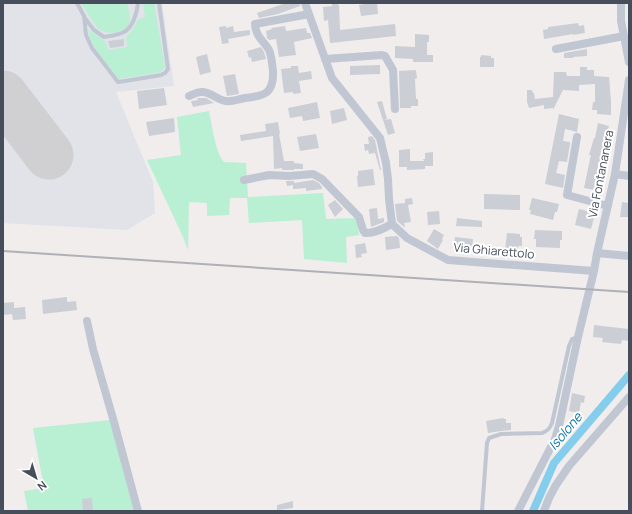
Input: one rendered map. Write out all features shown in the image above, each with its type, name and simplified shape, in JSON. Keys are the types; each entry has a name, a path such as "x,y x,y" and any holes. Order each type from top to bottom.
{"street":[{"path":"244,180 269,175 289,176 313,174 322,179 360,217 365,233 368,234 381,230 392,224 386,163 380,138 332,78 305,3"},
{"path":"621,3 624,36 629,62"},
{"path":"189,96 200,92 209,93 219,99 227,101 258,97 268,92 272,83 272,58 255,28 255,24 309,14"},
{"path":"556,49 624,36"},
{"path":"325,59 385,56 393,70 396,109"},
{"name":"Via Fontananera","path":"594,271 615,174 629,80"},
{"path":"577,137 567,195 608,206"},
{"path":"615,174 629,176"},
{"name":"Via Ghiarettolo","path":"392,224 407,238 448,260 594,271"},
{"path":"597,253 629,256"},
{"path":"518,511 555,439 594,271"},
{"path":"87,321 93,349 138,511"},
{"path":"544,511 556,485 569,466 629,397"}],"lane":[{"path":"77,3 94,30 104,37 123,33 131,26 137,11 138,3"},
{"path":"84,16 86,34 92,48 118,82 161,75 168,69 159,3"},
{"path":"482,511 487,443 489,438 501,434 542,433 550,429 569,346 572,339 578,337"}],"shaded area":[{"path":"3,3 162,3 174,86 116,92 153,182 155,213 127,230 3,223"}],"green space":[{"path":"81,3 127,3 130,17 129,23 122,31 110,33 102,31 98,29"},
{"path":"143,3 154,3 165,67 161,72 119,79 96,49 89,36 88,29 106,42 108,50 127,47 126,37 131,32 138,19 145,18"},
{"path":"209,111 218,152 224,162 246,163 248,197 323,193 326,219 357,218 359,235 346,237 347,263 304,259 302,220 249,223 247,198 230,198 229,215 207,216 207,203 189,202 188,250 147,160 181,155 177,117"},
{"path":"110,420 134,511 28,511 24,491 44,488 33,428"}],"building":[{"path":"286,3 300,3 300,6 278,14 259,18 257,13"},
{"path":"338,3 340,30 395,24 396,36 330,43 328,20 324,21 323,7 332,6 332,4"},
{"path":"377,3 378,14 361,16 359,5"},
{"path":"578,23 579,26 584,25 585,33 544,39 543,30 548,29 548,27"},
{"path":"226,26 226,28 233,26 234,32 250,30 250,35 228,39 229,43 222,44 219,27"},
{"path":"285,26 286,31 306,28 307,33 310,33 312,38 294,42 296,55 279,57 276,39 269,40 267,38 266,31 272,29 271,28"},
{"path":"415,34 429,35 429,42 427,42 427,55 433,55 433,62 413,62 413,59 395,58 395,46 415,47"},
{"path":"124,39 124,46 110,48 108,41"},
{"path":"261,47 266,59 252,62 247,51"},
{"path":"587,49 587,56 564,58 564,53"},
{"path":"207,54 211,72 200,75 196,57"},
{"path":"481,55 491,56 491,58 494,58 494,67 480,67"},
{"path":"380,65 380,74 350,75 350,66"},
{"path":"291,66 298,66 299,73 311,71 312,79 299,81 301,93 284,93 281,69 291,68"},
{"path":"580,67 587,67 587,70 594,70 594,76 609,77 611,115 597,114 597,110 592,110 593,102 595,102 595,84 579,85 579,91 563,90 553,110 553,108 544,109 544,105 529,108 527,102 527,90 532,90 535,99 553,97 554,72 566,72 567,76 580,76"},
{"path":"416,70 416,99 418,99 418,106 411,106 411,108 400,108 399,71"},
{"path":"235,74 239,94 227,96 223,76"},
{"path":"164,88 167,105 139,109 137,91"},
{"path":"197,98 206,98 214,103 193,107 191,101 198,100"},
{"path":"382,101 387,119 383,120 377,102"},
{"path":"317,102 320,118 303,121 302,116 290,118 288,108"},
{"path":"344,108 347,120 332,124 330,111"},
{"path":"559,114 579,119 577,132 565,129 563,141 570,142 567,162 559,161 556,173 565,175 563,188 545,184"},
{"path":"174,118 175,132 149,136 146,122"},
{"path":"391,119 395,133 388,135 383,120"},
{"path":"278,122 284,161 294,161 294,163 303,164 303,169 274,169 273,136 241,141 240,135 266,131 265,124"},
{"path":"598,123 609,126 595,190 584,188 591,155 589,155"},
{"path":"316,134 319,148 300,151 297,137"},
{"path":"372,136 375,140 381,170 375,153 369,154 368,150 365,151 364,144 369,144 368,137"},
{"path":"410,149 410,161 424,161 423,159 425,159 425,153 433,152 433,166 425,166 425,169 407,170 407,167 399,167 399,150"},
{"path":"373,169 375,185 358,187 358,171"},
{"path":"313,180 319,183 322,189 306,191 306,188 293,189 293,185 287,186 286,181 294,181 294,183"},
{"path":"484,194 520,195 520,210 484,209"},
{"path":"412,198 413,204 408,205 411,222 404,223 404,227 397,221 395,204 405,203 405,199"},
{"path":"532,198 559,204 553,220 530,214 531,210 529,210"},
{"path":"335,200 343,209 335,217 328,205"},
{"path":"622,202 629,203 628,217 620,217"},
{"path":"377,208 378,219 384,218 384,222 371,227 369,209"},
{"path":"579,209 587,211 587,213 595,214 591,229 575,225"},
{"path":"439,211 440,224 428,225 427,212"},
{"path":"457,218 482,221 482,227 456,226"},
{"path":"434,229 444,235 438,249 427,241"},
{"path":"535,230 562,231 560,248 536,247 536,239 534,239"},
{"path":"507,233 520,234 520,237 522,237 522,246 518,246 518,251 505,250"},
{"path":"397,236 399,238 400,248 386,250 385,237"},
{"path":"455,237 473,239 472,251 454,252"},
{"path":"365,243 367,253 361,254 362,257 356,258 355,245"},
{"path":"67,297 67,302 76,301 77,310 43,314 42,300"},
{"path":"14,302 14,308 25,307 26,319 13,320 12,314 4,315 3,303"},
{"path":"594,325 629,329 629,341 622,340 621,344 602,342 603,338 593,337"},
{"path":"572,393 585,396 584,403 581,402 579,413 569,411"},
{"path":"503,418 506,419 506,423 511,423 511,430 488,433 486,421"},
{"path":"92,498 93,511 83,511 82,499"},
{"path":"293,501 293,508 277,510 277,505"}],"waterway":[{"name":"Isolone","path":"533,511 554,463 629,375"}],"runway":[{"path":"3,95 49,155"}],"railway":[{"path":"3,251 629,292"}]}
